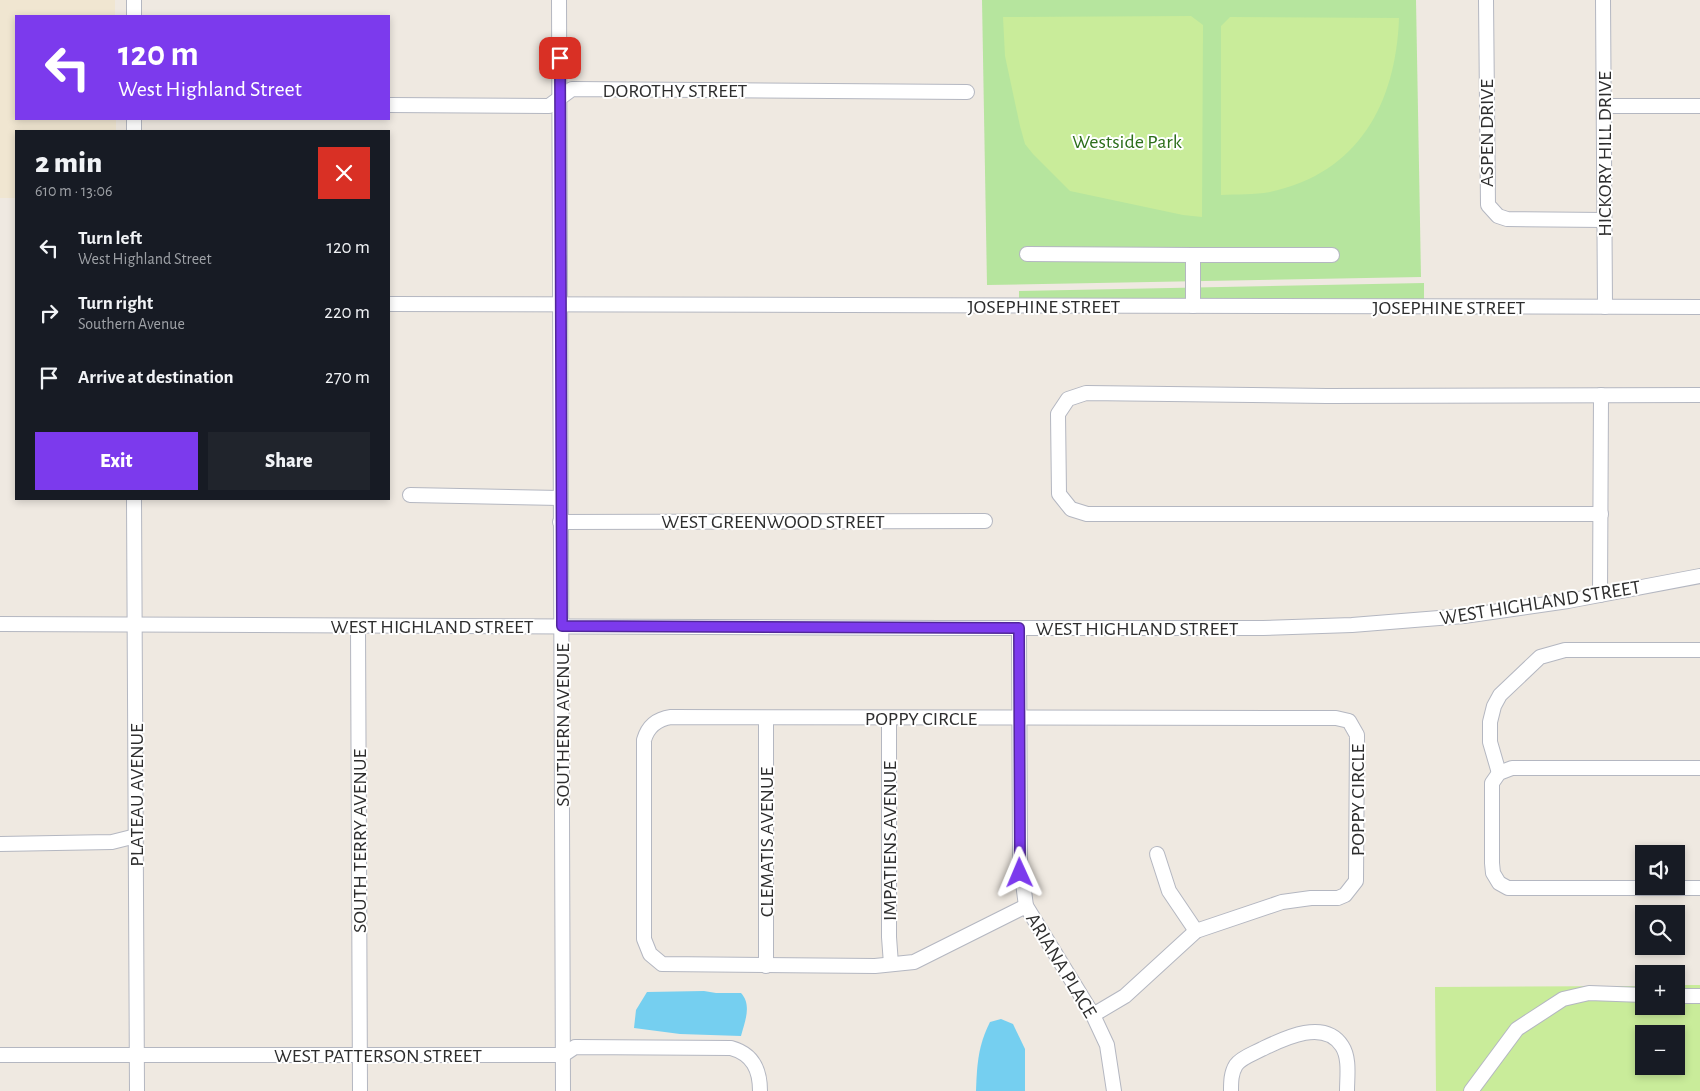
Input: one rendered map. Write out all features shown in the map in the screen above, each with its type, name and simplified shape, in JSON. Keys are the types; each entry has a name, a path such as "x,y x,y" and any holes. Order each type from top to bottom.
{"street":[{"path":"134,0 134,15"},
{"name":"SOUTHERN AVENUE","path":"559,0 563,1091"},
{"name":"ASPEN DRIVE","path":"1486,0 1488,205 1498,216 1507,219 1604,220"},
{"name":"HICKORY HILL DRIVE","path":"1603,0 1605,308"},
{"name":"DOROTHY STREET","path":"390,105 549,106 572,89 967,92"},
{"path":"1604,106 1700,106"},
{"path":"1027,254 1332,255"},
{"path":"1193,255 1193,306"},
{"name":"JOSEPHINE STREET","path":"390,304 1700,308"},
{"path":"1601,514 1087,514 1071,509 1059,494 1058,414 1068,399 1086,393 1327,396 1700,395"},
{"path":"1600,595 1602,395"},
{"path":"410,495 560,498"},
{"name":"PLATEAU AVENUE","path":"134,500 137,1091"},
{"name":"WEST GREENWOOD STREET","path":"560,522 985,521"},
{"name":"WEST HIGHLAND STREET","path":"0,624 1019,628 1352,625 1464,616 1600,595 1700,576"},
{"name":"SOUTH TERRY AVENUE","path":"358,626 360,1091"},
{"name":"ARIANA PLACE","path":"1019,628 1020,860 1026,906 1093,1015 1107,1045 1114,1091"},
{"path":"1499,773 1490,742 1490,722 1494,706 1500,695 1540,657 1565,650 1700,650"},
{"name":"POPPY CIRCLE","path":"1026,906 924,959 891,964 670,965 655,960 650,954 644,939 644,740 647,731 661,718 1336,718 1349,721 1354,726 1357,735 1356,881 1352,888 1338,898 1311,898 1282,902 1196,931 1125,996 1093,1015"},
{"name":"CLEMATIS AVENUE","path":"766,718 766,966"},
{"name":"IMPATIENS AVENUE","path":"889,718 889,937 891,964"},
{"path":"1700,768 1512,768 1499,773 1492,784 1493,873 1508,888 1700,888"},
{"path":"0,844 112,842 136,836"},
{"path":"1157,854 1169,892 1196,931"},
{"path":"1471,1091 1472,1086 1517,1029 1563,999 1589,993 1635,995"},
{"path":"1685,996 1700,996"},
{"path":"1231,1091 1232,1073 1243,1058 1290,1036 1316,1032 1337,1040 1343,1046 1347,1056 1347,1091"},
{"name":"WEST PATTERSON STREET","path":"0,1055 563,1055 575,1047 731,1048 741,1051 750,1058 760,1074 760,1091"}],"shaded area":[{"path":"0,0 115,0 115,15 15,15 15,120 116,120 116,130 15,130 15,198 0,198"}],"green space":[{"name":"Westside Park","path":"982,0 1416,0 1421,277 987,285"},
{"path":"1191,16 1203,25 1202,217 1183,215 1070,191 1025,144 1005,56 1003,17"},
{"path":"1230,17 1399,18 1396,49 1390,78 1380,105 1367,130 1349,151 1327,169 1301,183 1270,192 1221,195 1221,26"},
{"path":"1424,283 1424,299 1019,298 1019,291"},
{"path":"1685,985 1700,985 1700,1091 1436,1091 1435,987 1635,986 1635,1015 1685,1015"}],"water":[{"path":"704,991 741,993 747,1008 741,1036 680,1034 634,1028 636,1010 647,992"},
{"path":"1001,1019 1013,1024 1025,1049 1025,1091 976,1091 978,1064 983,1039 990,1022"}],"route":[{"path":"560,58 560,498 562,626 1019,628 1020,873"}]}
